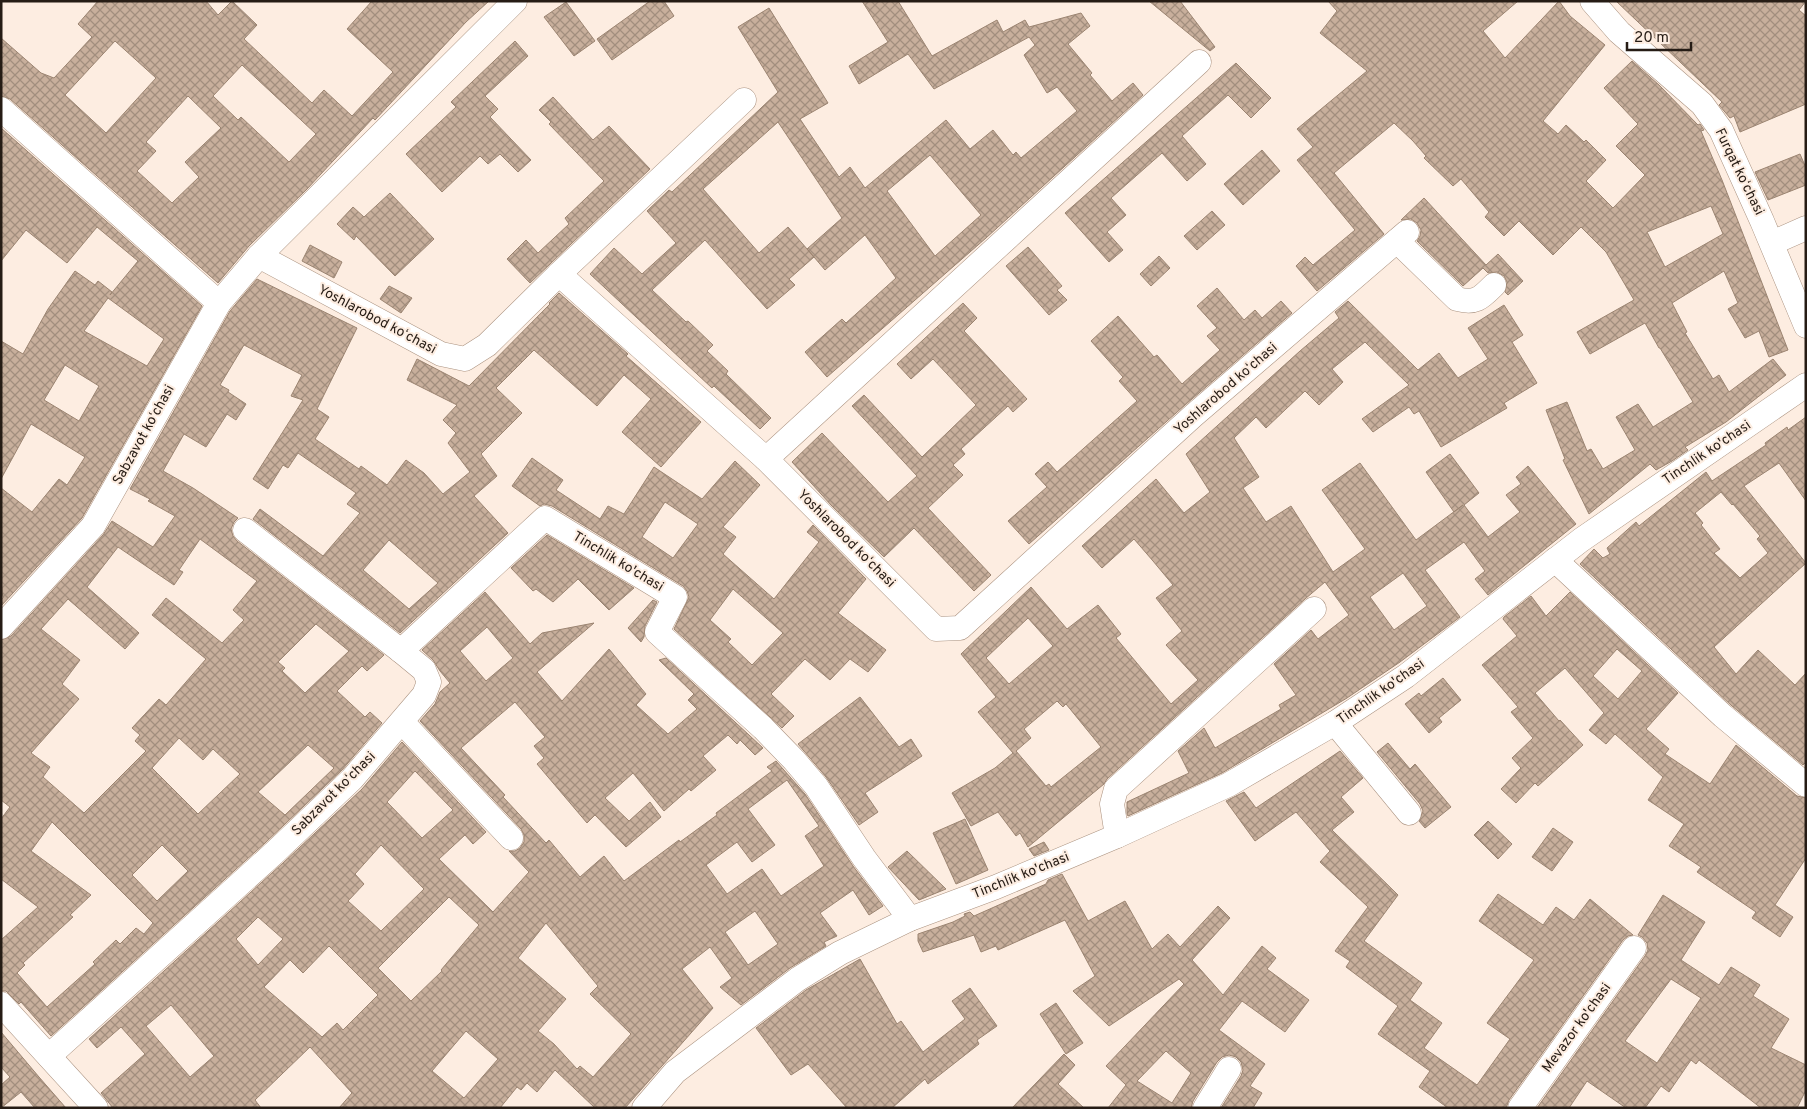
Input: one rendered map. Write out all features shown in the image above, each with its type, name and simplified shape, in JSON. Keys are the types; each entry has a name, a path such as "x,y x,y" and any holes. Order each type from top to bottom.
{"street":[{"path":"1,109 218,304 259,256 515,1"},
{"name":"Furqat koʻchasi","path":"1592,1 1620,32 1702,104 1721,130 1772,243 1806,326"},
{"path":"766,459 1199,62"},
{"path":"559,274 744,100"},
{"path":"1772,243 1806,228"},
{"name":"Yoshlarobod koʻchasi","path":"259,256 441,354 465,359 487,345 559,274 766,459 936,629 960,628 1194,416 1402,237 1457,300 1468,302 1481,298 1494,285"},
{"name":"Sabzavot koʻchasi","path":"1,627 93,526 218,304"},
{"name":"Tinchlik ko'chasi","path":"644,1108 675,1072 798,979 840,953 910,919 996,887 1118,836 1228,785 1335,723 1406,676 1581,540 1806,385"},
{"name":"Tinchlik ko'chasi","path":"401,652 545,518 675,597 657,632 763,728 794,760 816,786 864,858 910,919"},
{"name":"Sabzavot koʻchasi","path":"49,1056 352,780 424,695 429,682 424,670 245,530"},
{"path":"1555,560 1723,716 1806,786"},
{"path":"1118,836 1112,804 1116,790 1314,609"},
{"path":"402,722 512,838"},
{"path":"1335,723 1409,813"},
{"name":"Mevazor ko'chasi","path":"1520,1108 1634,948"},
{"path":"1,1004 96,1108"},
{"path":"1205,1108 1229,1069"}],"building":[{"path":"98,1 206,1 218,15 232,1 257,25 244,39 312,103 324,90 352,116 393,72 347,29 372,1 489,1 466,22 375,120 373,118 307,189 249,246 218,283 10,99 1,96 1,38 41,73 54,78 92,37 78,24","holes":["115,41 156,78 106,133 65,95","242,65 316,134 289,162 241,117 238,120 213,96","188,96 221,128 185,162 199,177 172,203 137,171 156,151 146,142"]},
{"path":"650,1 664,1 674,16 612,60 597,39"},
{"path":"862,1 898,1 932,56 997,20 1003,32 1025,20 1029,27 1081,13 1090,26 1068,44 1092,73 1090,75 1112,101 1133,83 1143,95 986,238 827,377 805,352 842,319 846,323 896,278 865,235 825,270 814,257 789,279 795,285 767,309 705,240 652,290 713,345 707,351 728,371 726,374 771,418 760,429 714,386 712,388 590,274 614,248 642,274 676,243 647,211 669,190 672,192 778,92 738,27 769,8 828,103 800,119 839,177 850,167 865,188 946,120 970,149 993,130 1013,155 1016,152 1021,158 1077,111 1057,87 1047,93 1024,55 1035,45 1029,37 934,89 908,54 859,84 849,66 888,42","holes":["778,122 842,218 807,249 788,227 759,253 703,189","930,155 981,215 935,256 887,191"]},
{"path":"1149,1 1180,1 1215,47 1210,51"},
{"path":"1328,1 1518,1 1483,31 1505,58 1559,1 1570,16 1605,45 1543,121 1558,134 1566,125 1584,142 1586,140 1606,160 1586,181 1613,208 1645,175 1616,146 1638,124 1604,88 1632,61 1659,85 1698,125 1700,124 1704,130 1701,131 1788,350 1769,357 1759,331 1745,338 1728,309 1738,303 1724,271 1672,303 1687,332 1685,333 1713,379 1719,375 1729,392 1773,359 1786,375 1726,422 1685,447 1688,450 1672,461 1656,470 1650,464 1589,514 1563,460 1565,459 1546,410 1567,402 1587,451 1591,449 1603,469 1635,450 1616,417 1638,404 1653,427 1693,402 1645,323 1590,354 1577,332 1634,300 1606,252 1581,227 1553,255 1519,221 1504,236 1485,217 1489,212 1461,179 1453,186 1424,158 1426,156 1394,123 1334,173 1384,234 1317,291 1296,266 1305,257 1313,265 1355,230 1297,160 1313,147 1297,129 1367,71 1320,33 1337,11","holes":["1711,206 1723,234 1665,267 1647,232"]},
{"path":"1616,1 1806,1 1799,10 1806,16 1806,104 1740,132 1734,116 1730,118 1719,105 1722,102"},
{"path":"566,2 595,41 574,56 544,17"},
{"path":"515,41 528,56 485,96 498,109 490,117 531,160 518,172 500,154 488,164 480,156 442,192 406,154 456,107 451,102"},
{"path":"1236,63 1271,98 1251,118 1228,95 1182,136 1206,164 1187,181 1162,153 1111,198 1126,215 1107,232 1123,250 1109,262 1065,213"},
{"path":"553,97 593,140 609,126 650,169 530,283 507,259 526,240 538,253 569,224 565,218 604,181 549,124 551,122 539,110"},
{"path":"1,128 202,306 82,518 1,606 1,599 3,598 1,582 1,488 32,512 59,479 67,485 85,457 31,424 1,479 1,341 23,354 48,309 75,271 95,285 98,281 112,292 110,295 138,261 97,227 67,263 26,230 1,261","holes":["108,298 164,339 147,366 84,331","65,365 99,386 79,421 44,400"]},
{"path":"1262,150 1280,171 1243,205 1224,184"},
{"path":"1800,154 1806,168 1806,185 1768,200 1755,172"},
{"path":"390,193 434,239 395,276 356,236 354,240 337,224 353,207 364,217"},
{"path":"1424,198 1486,265 1498,254 1523,281 1508,295 1505,292 1507,282 1504,276 1497,272 1488,273 1483,268 1463,286 1417,241 1421,230 1417,223 1411,219 1401,220"},
{"path":"1212,211 1225,225 1197,250 1184,236"},
{"path":"310,245 342,262 334,278 302,261"},
{"path":"1028,247 1062,286 1057,290 1067,300 1049,315 1006,266"},
{"path":"1159,256 1170,268 1151,286 1140,274"},
{"path":"257,279 357,328 317,409 329,417 315,439 359,469 361,466 387,485 406,460 424,473 443,494 470,472 448,443 456,433 443,420 457,405 407,380 417,359 469,386 559,293 628,354 626,356 701,422 661,467 622,432 651,399 624,375 597,406 534,350 496,388 522,413 481,454 497,476 474,496 508,533 400,633 253,519 260,509 323,556 360,513 347,504 356,493 298,453 288,468 283,465 268,489 253,479 303,400 291,396 302,375 244,345 220,385 246,404 236,420 227,414 206,447 184,434 163,471 193,488 238,518 231,529 237,541 384,655 367,671 362,666 337,691 365,717 370,712 382,723 342,770 265,843 51,1036 21,1002 19,1004 6,991 1,991 1,940 38,907 1,879 1,819 10,807 1,800 1,640 11,636 103,535 112,521 153,547 175,516 148,501 150,499 130,489 230,311","holes":["200,539 257,581 233,610 244,620 222,643 166,598 152,615 206,659 166,705 159,699 132,728 140,735 135,741 146,751 84,813 43,777 50,767 31,753 79,699 62,684 80,660 41,629 68,599 125,649 139,633 87,587 118,547 174,585 183,572 179,570","389,540 438,583 409,609 363,570","316,624 349,651 305,693 282,671 285,668 278,662","179,738 203,760 213,749 240,774 198,814 152,768","308,745 334,768 285,815 258,792","52,822 153,923 144,934 136,928 120,944 116,940 93,962 95,964 47,1007 17,973 25,965 23,963 73,917 70,915 91,895 31,851","162,845 188,871 157,901 132,875"]},
{"path":"389,286 412,298 401,313 380,299"},
{"path":"1217,288 1244,320 1255,310 1262,318 1281,301 1292,313 1029,544 1008,521 1047,487 1035,474 1048,462 1057,472 1137,401 1119,381 1123,377 1091,341 1118,316 1154,357 1157,355 1182,384 1220,350 1207,336 1217,328 1197,306"},
{"path":"1348,301 1418,370 1439,353 1458,378 1488,359 1468,328 1504,305 1523,335 1512,342 1537,383 1504,403 1507,408 1441,447 1419,411 1414,414 1409,407 1373,432 1362,419 1409,385 1365,342 1332,369 1343,382 1319,405 1305,391 1266,428 1256,417 1234,438 1259,477 1243,488 1266,522 1291,506 1333,572 1365,549 1322,490 1360,463 1416,540 1454,512 1426,472 1450,454 1479,493 1464,505 1488,537 1520,512 1506,495 1521,484 1516,477 1528,466 1576,524 1488,595 1475,579 1485,571 1464,542 1425,570 1460,617 1400,662 1347,698 1222,773 1128,816 1127,814 1127,802 1189,773 1178,751 1204,728 1215,748 1281,709 1279,705 1296,695 1274,664 1311,630 1318,639 1349,615 1325,582 1107,779 1104,784 1028,847 1020,833 1016,836 998,812 971,826 952,793 995,768 1013,753 978,712 996,697 961,654 1031,587 1067,629 1098,605 1121,634 1116,638 1171,704 1198,680 1166,645 1182,631 1156,598 1173,585 1134,539 1102,568 1082,546 1156,479 1184,513 1210,492 1186,454 1339,318 1335,312","holes":["1403,573 1427,606 1394,630 1370,597","1028,618 1053,646 1009,684 986,658","1057,701 1063,707 1066,704 1101,747 1051,787 1049,784 1046,786 1016,751 1031,738 1024,729"]},
{"path":"963,303 977,318 964,331 1027,399 1013,412 1008,406 961,449 965,454 953,465 963,475 928,508 991,575 974,591 914,528 884,557 831,505 792,462 822,433 888,502 917,476 852,406 864,395 922,457 976,405 933,359 911,379 897,364"},
{"path":"1806,417 1806,501 1779,463 1744,486 1806,563 1714,647 1736,674 1758,650 1795,685 1806,673 1806,762 1803,765 1732,706 1580,564 1594,549 1603,558 1610,554 1607,548 1636,522 1639,526 1706,472 1712,481 1766,445 1765,443 1787,427 1788,430","holes":["1721,492 1760,536 1757,539 1768,553 1740,578 1714,553 1720,549 1701,525 1703,523 1695,513"]},
{"path":"532,458 563,480 556,490 600,519 608,506 624,514 654,467 702,499 735,461 760,485 723,527 736,537 723,554 774,599 819,542 807,532 813,525 866,579 838,613 886,650 868,672 850,659 830,680 805,659 771,694 794,716 782,728 674,629 689,597 683,586 552,506 544,504 540,506 512,486","holes":["665,502 698,524 673,558 642,537","733,589 783,633 752,665 728,642 731,639 710,620"]},
{"path":"547,535 634,588 609,610 578,579 553,602 536,589 533,591 511,568"},
{"path":"485,592 530,644 542,633 594,623 537,672 562,701 609,649 646,694 636,705 668,734 697,709 688,700 694,694 659,660 666,658 763,748 755,755 740,740 737,744 728,735 703,756 716,770 691,791 689,789 664,811 633,773 605,798 629,821 650,802 661,817 626,847 595,815 587,823 537,764 544,758 534,746 545,737 515,702 461,748 505,795 503,797 546,843 549,840 580,877 604,856 624,881 679,840 680,842 717,815 716,813 772,771 767,767 776,761 805,794 853,866 883,906 869,915 853,890 820,913 837,936 824,942 826,946 790,968 741,1005 720,987 732,978 710,947 682,969 713,1008 625,1108 595,1108 555,1070 537,1092 527,1083 521,1090 517,1087 500,1108 339,1108 352,1093 310,1047 255,1100 261,1108 113,1108 101,1093 145,1054 121,1027 97,1048 89,1039 362,789 402,742 486,832 473,844 465,835 439,859 493,912 529,872 509,851 515,851 520,848 524,842 524,835 521,829 420,721 435,704 440,692 450,683 433,660 422,650","holes":["487,627 513,658 486,681 460,651","415,771 453,810 422,838 387,802","787,780 819,826 805,836 824,866 781,896 762,869 727,894 706,865 737,842 752,862 775,845 748,809","381,845 424,889 381,931 348,901 364,884 355,874","449,897 479,925 442,971 411,1001 378,968","755,911 778,944 748,965 725,932","258,917 283,939 258,965 236,939","546,923 598,986 590,994 631,1034 593,1077 580,1066 577,1069 554,1044 538,1031 566,999 518,958","329,946 378,995 343,1030 337,1023 322,1037 264,987 290,960 303,973","171,1005 214,1056 190,1077 146,1026","466,1031 498,1059 464,1098 432,1071"]},
{"path":"1570,592 1678,693 1646,729 1669,749 1665,754 1710,784 1736,745 1797,796 1806,798 1806,858 1775,905 1793,917 1780,937 1752,918 1756,912 1697,872 1701,867 1669,846 1684,824 1648,800 1663,777 1615,734 1606,744 1589,730 1604,713 1565,668 1535,693 1583,745 1538,786 1535,783 1516,803 1501,789 1521,768 1512,758 1533,738 1511,712 1518,707 1482,665 1517,636 1503,619 1531,596 1546,616","holes":["1617,649 1642,671 1618,699 1593,676"]},
{"path":"653,600 657,602 645,626 644,637 641,642 628,628"},
{"path":"1443,678 1461,700 1439,718 1442,722 1429,733 1405,704 1419,693 1421,696"},
{"path":"860,697 899,747 911,739 922,756 865,793 878,812 859,825 826,777 798,744"},
{"path":"1388,743 1410,769 1415,764 1451,807 1425,828 1419,821 1423,811 1420,804 1377,752"},
{"path":"1340,751 1363,778 1341,797 1354,812 1332,830 1398,895 1364,941 1422,983 1410,1000 1442,1023 1424,1048 1477,1085 1510,1039 1487,1023 1534,960 1479,921 1498,894 1543,925 1556,907 1574,920 1590,899 1633,935 1623,940 1509,1100 1506,1108 1448,1108 1419,1087 1430,1071 1378,1034 1398,1006 1346,967 1350,961 1335,951 1368,907 1320,862 1330,851 1296,812 1255,841 1226,801 1244,792 1256,808"},
{"path":"965,819 988,870 956,884 933,833"},
{"path":"1488,821 1512,844 1498,859 1474,835"},
{"path":"1553,828 1573,842 1552,871 1532,857"},
{"path":"1044,842 1049,850 1034,856 1029,849"},
{"path":"907,851 946,889 919,900 888,867"},
{"path":"1062,874 1088,921 1125,901 1152,949 1168,934 1180,947 1218,906 1230,918 1192,960 1223,995 1262,946 1276,958 1267,969 1309,1000 1285,1032 1242,1001 1219,1030 1265,1064 1250,1086 1262,1093 1253,1108 1221,1108 1243,1070 1241,1062 1236,1057 1229,1055 1222,1057 1217,1062 1193,1101 1191,1108 1108,1108 1126,1085 1106,1066 1184,984 1179,979 1109,1026 1073,991 1095,976 1065,920 998,950 996,946 981,952 974,935 923,952 918,941 918,934 953,922 970,912 974,916 1046,884 1048,880","holes":["1166,1051 1191,1073 1172,1103 1137,1081"]},
{"path":"1663,895 1705,922 1681,960 1719,985 1731,967 1760,985 1753,996 1789,1019 1771,1048 1806,1065 1806,1090 1797,1108 1761,1108 1699,1060 1696,1064 1691,1060 1669,1092 1661,1086 1645,1108 1626,1108 1587,1081 1569,1108 1537,1108 1645,956 1648,950 1647,943 1638,935","holes":["1671,979 1701,998 1657,1063 1625,1041"]},
{"path":"860,959 897,1024 901,1021 923,1052 965,1019 952,1001 970,988 997,1026 977,1040 979,1044 928,1084 925,1079 892,1108 847,1108 808,1064 791,1075 756,1028 806,990"},
{"path":"1056,1003 1083,1043 1066,1054 1040,1014"},
{"path":"1,1032 66,1108 35,1108 21,1092 1,1108 1,1085 10,1077 1,1067"},
{"path":"1064,1054 1075,1065 1058,1084 1084,1108 1012,1108"}]}
